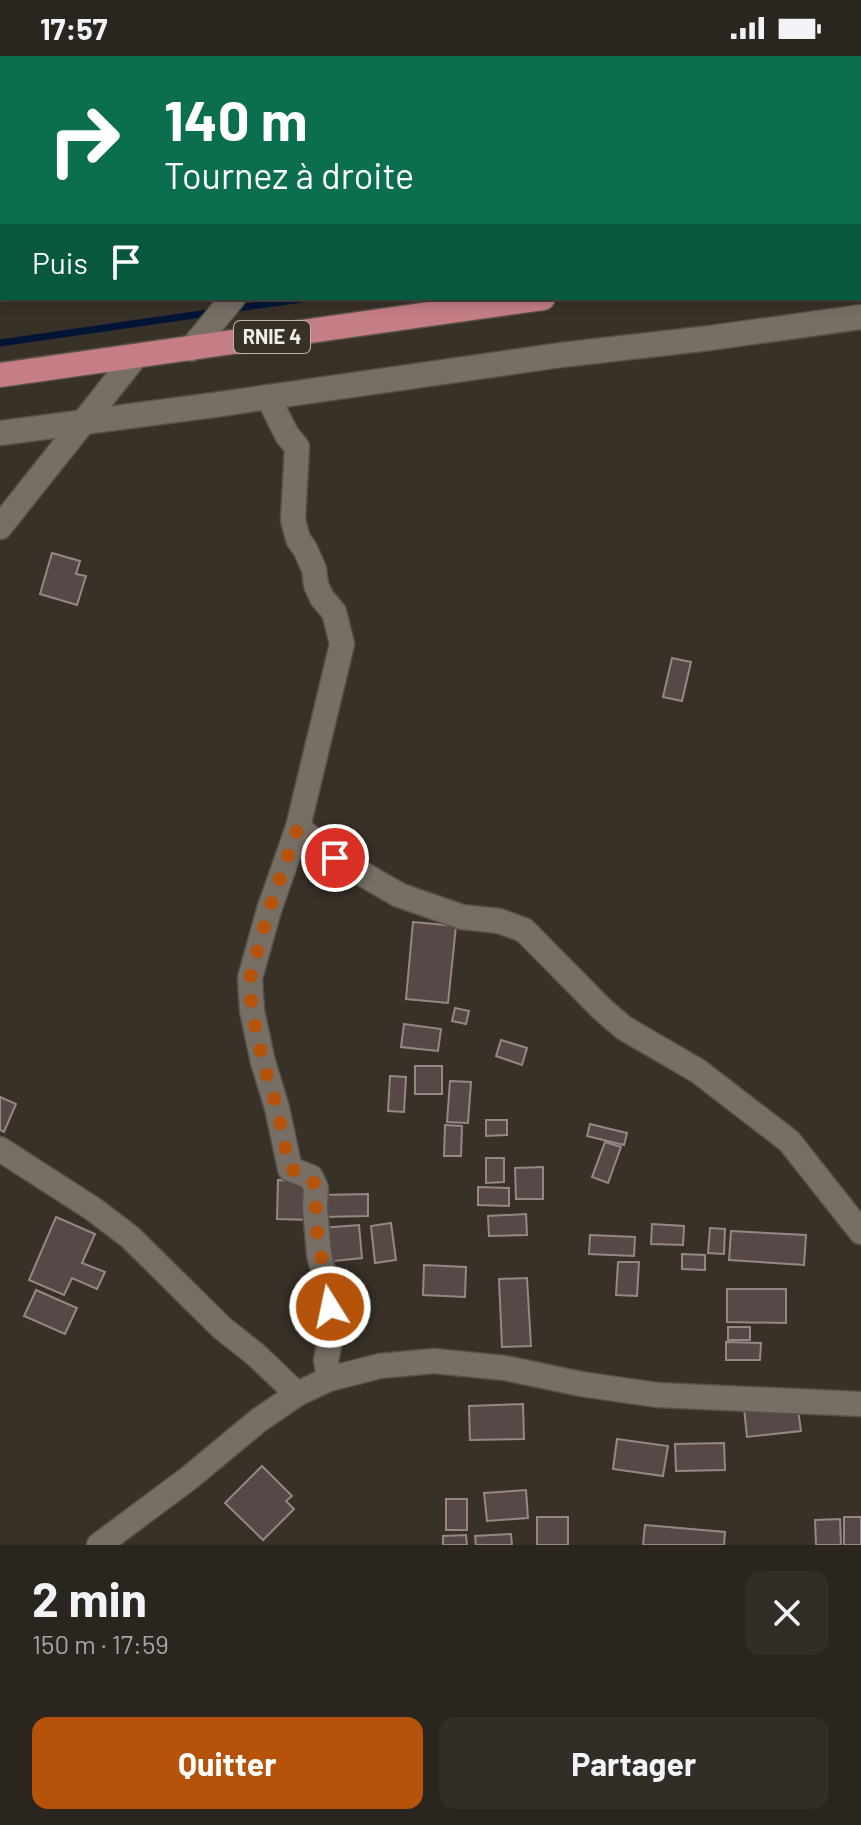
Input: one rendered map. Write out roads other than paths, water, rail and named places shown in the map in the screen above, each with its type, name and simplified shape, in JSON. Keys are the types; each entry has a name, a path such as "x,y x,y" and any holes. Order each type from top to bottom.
{"main road":[{"name":"RNIE 4","path":"0,375 529,300"}],"street":[{"path":"191,349 231,300"},
{"path":"0,433 861,317"},
{"path":"0,527 135,357"},
{"path":"268,397 287,435 297,447 293,520 298,539 314,569 316,585 334,612 342,644 298,827 269,910 250,978 252,1011 290,1169 311,1177 316,1188 319,1254 335,1319 326,1360 329,1379"},
{"path":"298,827 335,858 399,895 462,917 499,921 524,930 624,1028 698,1071 789,1141 861,1232"},
{"path":"0,1149 93,1209 130,1237 222,1328 297,1394"},
{"path":"99,1545 297,1394 329,1379 380,1366 434,1361 505,1368 581,1384 657,1395 861,1404"}],"waterway":[{"path":"231,309 294,300"},
{"path":"0,343 215,312"}]}
